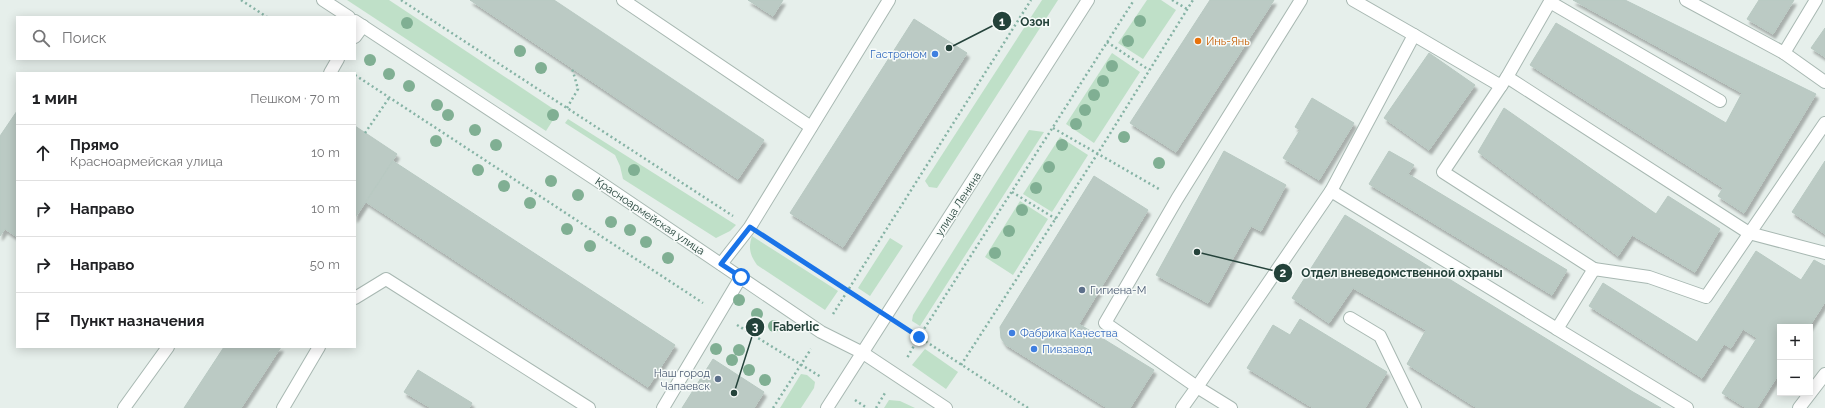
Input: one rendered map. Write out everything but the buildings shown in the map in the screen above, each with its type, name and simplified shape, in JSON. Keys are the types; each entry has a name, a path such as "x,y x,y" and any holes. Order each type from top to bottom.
{"street":[{"path":"323,0 347,16"},
{"path":"623,0 811,127"},
{"path":"721,264 750,227 889,0"},
{"name":"улица Ленина","path":"827,408 1088,0"},
{"path":"1232,408 1197,387 1105,323 1177,200 1301,0"},
{"path":"1353,0 1414,35 1504,81 1749,233 1825,253"},
{"path":"1686,0 1784,53 1825,82"},
{"path":"1784,53 1816,0"},
{"path":"1720,101 1550,1 1504,81 1443,172 1594,269 1649,277 1706,297 1825,123"},
{"path":"356,33 359,23"},
{"name":"Красноармейская улица","path":"359,23 598,181 821,332 862,353 946,408"},
{"path":"1182,408 1331,190 1414,35"},
{"path":"331,72 337,60"},
{"path":"1331,190 1687,408"},
{"path":"1558,329 1594,269"},
{"path":"663,408 741,277"},
{"path":"356,297 386,279 589,408"},
{"path":"1350,318 1380,336 1415,408"},
{"path":"124,408 167,348"},
{"path":"283,408 318,348"},
{"path":"1799,408 1825,374"}],"path":[{"path":"241,0 265,16"},
{"path":"401,0 1028,408"},
{"path":"773,408 1031,0"},
{"path":"897,376 919,337 1134,0"},
{"path":"1172,0 1187,9"},
{"path":"961,365 1098,153 1192,0"},
{"path":"1107,42 1149,70"},
{"path":"567,108 578,90 572,68"},
{"path":"356,77 719,314 802,364 867,408"},
{"path":"365,133 389,98"},
{"path":"1053,128 1177,200"},
{"path":"1012,192 1056,219"}],"green space":[{"path":"347,0 389,0 558,112 546,131"},
{"path":"1042,0 1058,0 937,188 929,187 925,181"},
{"path":"1147,0 1161,0 1176,10 1143,59 1118,43"},
{"path":"1112,53 1140,72 1094,143 1066,124"},
{"path":"568,119 736,225 730,231 716,238 623,179 620,166 615,155 565,123"},
{"path":"1029,130 1044,132 920,326 912,321 913,315"},
{"path":"1060,137 1088,155 1052,212 1023,194"},
{"path":"1020,201 1048,219 1013,275 985,257"},
{"path":"752,236 838,291 825,310 757,265 750,251"},
{"path":"890,238 903,246 870,296 858,288"},
{"path":"925,349 958,372 946,389 912,365"},
{"path":"801,374 807,375 815,382 814,388 801,408 780,408"},
{"path":"889,400 900,401 915,408 884,408"}],"place":[{"name":"Инь-Янь","path":"1198,41"},
{"name":"Озон","path":"949,48"},
{"name":"Гастроном","path":"935,54"},
{"name":"Отдел вневедомственной охраны","path":"1197,252"},
{"name":"Гигиена-М","path":"1082,290"},
{"name":"Фабрика Качества","path":"1012,333"},
{"name":"Пивзавод","path":"1034,349"},
{"name":"Наш город Чапаевск","path":"718,379"},
{"name":"Faberlic","path":"734,393"}],"route":[{"path":"741,277 721,264 750,227 919,337"}]}
